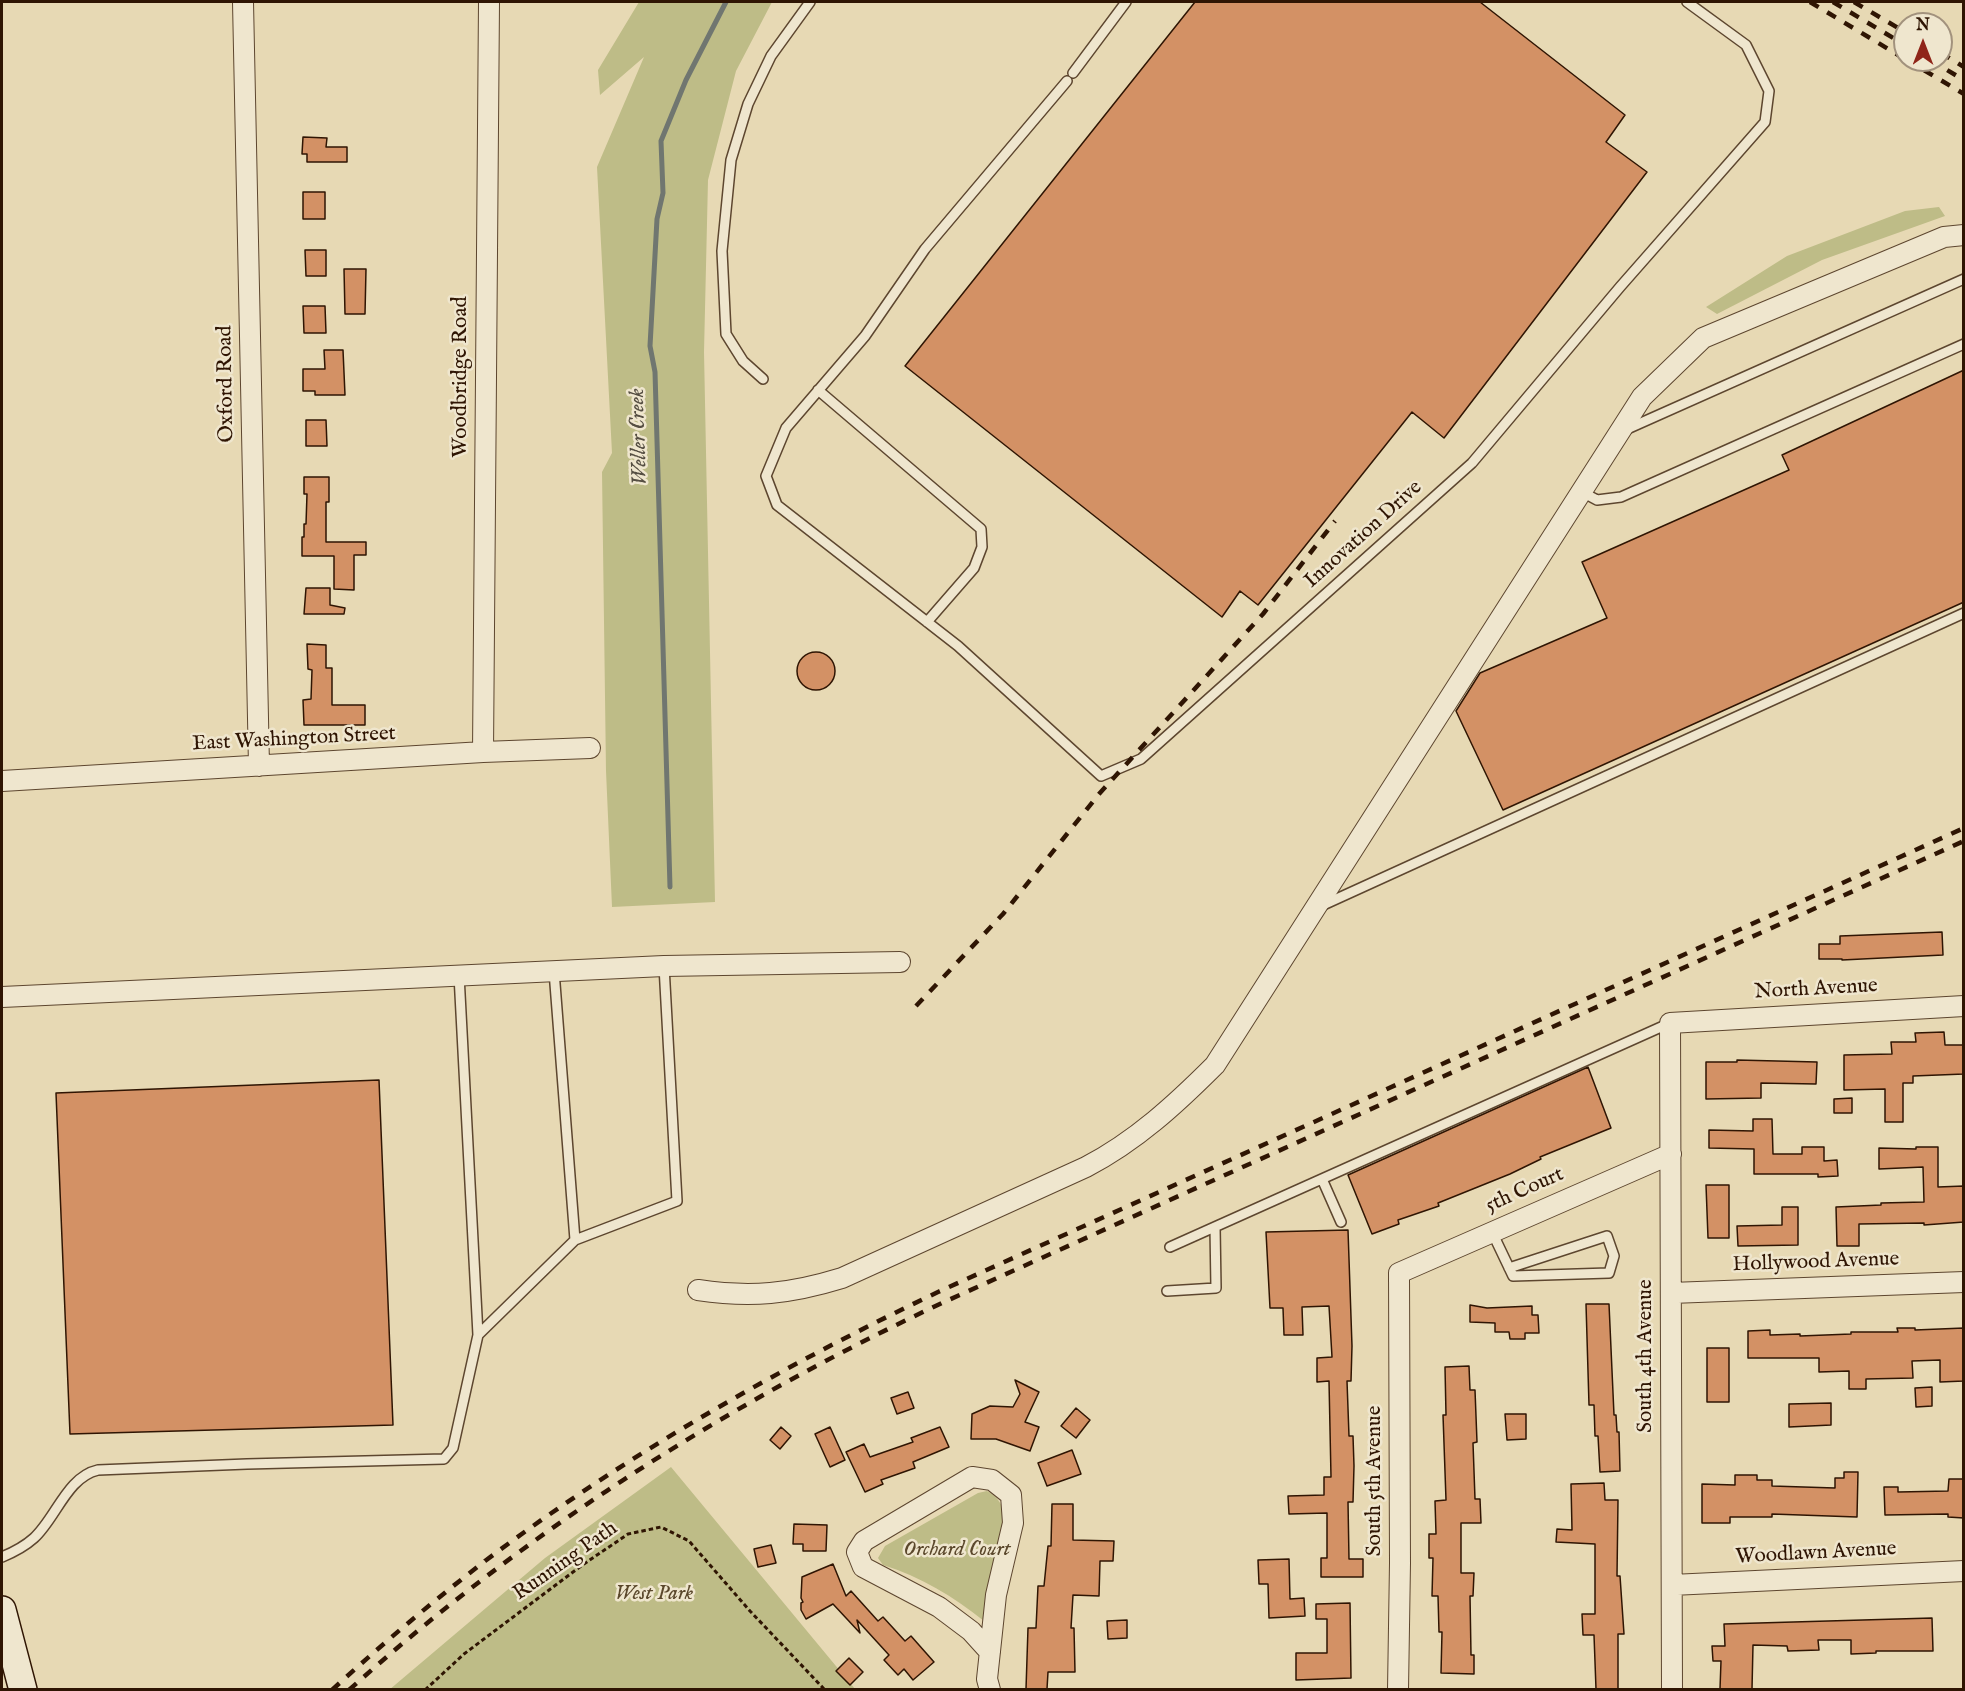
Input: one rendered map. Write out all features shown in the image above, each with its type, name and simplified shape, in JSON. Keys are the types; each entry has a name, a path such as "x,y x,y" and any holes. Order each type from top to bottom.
{"main road":[{"path":"2,1610 6,1643 23,1689"}],"street":[{"name":"Oxford Road","path":"243,2 259,766"},
{"name":"Woodbridge Road","path":"483,752 489,2"},
{"path":"698,1290 754,1295 816,1286 842,1278 1053,1183 1111,1154 1154,1121 1215,1065 1642,397 1703,338 1944,237 1964,235"},
{"name":"East Washington Street","path":"2,781 483,752 590,748"},
{"path":"2,997 664,966 900,962"},
{"name":"North Avenue","path":"1670,1023 1964,1006"},
{"name":"South 4th Avenue","path":"1670,1023 1672,1689"},
{"name":"5th Court","path":"1399,1273 1671,1154"},
{"name":"South 5th Avenue","path":"1398,1689 1399,1273"},
{"name":"Hollywood Avenue","path":"1671,1293 1964,1282"},
{"path":"990,1652 971,1631 939,1607 864,1567 857,1552 864,1541 972,1477 992,1480 1011,1495 1013,1523 996,1595 990,1652 987,1679 990,1689"},
{"name":"Woodlawn Avenue","path":"1672,1585 1964,1571"}],"lane":[{"path":"763,379 743,361 726,334 722,251 730,160 748,104 771,56 810,2"},
{"path":"818,390 981,529 982,547 974,568 927,622 777,505 766,476 786,428 818,390 865,336 925,249 1070,77 1126,2"},
{"name":"Innovation Drive","path":"927,622 958,646 1101,776 1141,759 1472,463 1620,287 1765,122 1769,91 1746,45 1687,2"},
{"path":"1620,432 1964,279"},
{"path":"1582,492 1597,500 1621,497 1964,344"},
{"path":"1314,909 1964,613"},
{"path":"478,1335 575,1240 677,1201 664,966"},
{"path":"554,971 575,1240"},
{"path":"2,1557 17,1551 36,1537 79,1480 90,1472 98,1470 444,1460 453,1448 478,1335 459,975"},
{"path":"1170,1247 1670,1023"},
{"path":"1322,1179 1341,1222"},
{"path":"1167,1290 1216,1288 1215,1227"},
{"path":"1492,1232 1509,1268 1513,1276 1609,1274 1614,1256 1607,1236 1509,1268"}],"path":[{"name":"Running Path","path":"425,1689 473,1647 581,1566 628,1534 661,1527 689,1541 750,1611 825,1689"}],"green space":[{"path":"639,2 772,2 736,71 708,180 704,352 715,902 612,907 606,771 602,472 612,453 597,167 644,57 600,95 598,70"},
{"path":"1939,207 1945,216 1822,260 1717,314 1706,307 1787,256 1905,211"},
{"name":"West Park","path":"671,1467 855,1689 389,1690 545,1558"},
{"name":"Orchard Court","path":"987,1491 999,1501 1005,1514 984,1621 936,1588 883,1565 878,1558 885,1546 978,1493"}],"building":[{"path":"1195,2 1480,2 1625,115 1606,142 1647,172 1444,438 1412,412 1258,605 1240,591 1222,617 905,366"},
{"path":"303,137 327,138 326,147 347,147 347,162 307,162 307,154 302,154"},
{"path":"303,192 325,192 325,219 303,219"},
{"path":"305,250 326,250 326,276 306,276"},
{"path":"344,269 366,269 365,314 345,314"},
{"path":"303,306 325,306 326,333 304,333"},
{"path":"324,350 343,350 345,395 315,395 315,391 303,391 303,369 325,369"},
{"path":"1964,370 1964,602 1503,810 1456,711 1480,673 1607,618 1582,562 1789,470 1782,455"},
{"path":"306,420 326,420 327,446 306,446"},
{"path":"304,477 329,477 329,502 326,502 326,542 366,542 366,555 354,555 354,590 334,589 334,556 302,556 307,494 304,494"},
{"path":"306,588 330,588 330,605 345,608 344,614 304,614"},
{"path":"307,644 326,645 326,668 332,668 332,705 365,705 365,725 304,725 303,700 311,699 312,670 308,669"},
{"path":"816,652 829,658 835,671 829,684 816,690 803,684 797,671 803,658"},
{"path":"1942,932 1943,955 1819,959 1819,944 1840,944 1840,936"},
{"path":"1944,1032 1945,1045 1964,1045 1964,1074 1913,1076 1913,1083 1903,1083 1903,1122 1885,1122 1885,1089 1844,1090 1844,1055 1892,1054 1891,1042 1916,1042 1915,1033"},
{"path":"1737,1060 1817,1062 1816,1084 1761,1083 1761,1098 1706,1099 1706,1062 1737,1062"},
{"path":"1588,1067 1611,1128 1540,1157 1541,1159 1510,1174 1438,1203 1439,1206 1398,1220 1399,1224 1372,1234 1348,1175"},
{"path":"379,1080 393,1425 70,1434 56,1093"},
{"path":"1852,1098 1852,1113 1834,1113 1834,1099"},
{"path":"1753,1119 1772,1119 1773,1154 1802,1154 1802,1147 1824,1147 1824,1161 1837,1160 1838,1176 1754,1174 1754,1149 1709,1148 1709,1130 1753,1131"},
{"path":"1916,1147 1938,1147 1938,1187 1964,1186 1964,1222 1924,1225 1924,1223 1859,1224 1859,1246 1837,1246 1836,1207 1924,1202 1923,1167 1879,1169 1879,1148 1916,1149"},
{"path":"1706,1185 1729,1185 1729,1238 1708,1238"},
{"path":"1782,1207 1798,1207 1798,1245 1738,1246 1737,1226 1782,1225"},
{"path":"1348,1230 1352,1346 1351,1381 1347,1381 1349,1436 1353,1436 1354,1466 1353,1502 1348,1502 1349,1559 1363,1559 1363,1577 1321,1577 1321,1558 1327,1558 1327,1513 1289,1514 1288,1496 1324,1495 1324,1477 1331,1477 1329,1381 1317,1382 1317,1358 1332,1357 1329,1306 1302,1307 1303,1335 1284,1335 1283,1308 1270,1308 1266,1232"},
{"path":"1586,1304 1609,1304 1614,1415 1616,1415 1617,1432 1619,1432 1620,1471 1600,1472 1594,1405 1589,1405"},
{"path":"1470,1305 1487,1308 1532,1306 1532,1315 1538,1315 1539,1333 1525,1333 1525,1339 1510,1339 1509,1332 1495,1332 1495,1323 1470,1322"},
{"path":"1897,1328 1915,1328 1915,1330 1964,1328 1964,1381 1940,1382 1940,1360 1912,1361 1913,1378 1866,1379 1866,1389 1849,1389 1849,1371 1819,1372 1819,1358 1748,1358 1748,1331 1770,1330 1770,1335 1800,1334 1800,1336 1851,1334 1851,1332 1898,1332"},
{"path":"1707,1348 1729,1348 1729,1402 1707,1402"},
{"path":"1469,1366 1470,1390 1475,1390 1477,1442 1473,1443 1475,1499 1480,1499 1481,1523 1461,1523 1461,1573 1474,1573 1473,1596 1470,1596 1471,1655 1474,1655 1474,1674 1441,1673 1442,1632 1439,1632 1438,1596 1432,1596 1433,1558 1429,1558 1429,1534 1436,1534 1435,1501 1446,1500 1443,1415 1446,1415 1445,1367"},
{"path":"1015,1380 1039,1392 1025,1422 1039,1427 1030,1451 996,1439 971,1439 972,1414 990,1406 1013,1407 1020,1394"},
{"path":"1932,1387 1932,1406 1916,1407 1915,1388"},
{"path":"908,1392 914,1408 897,1414 891,1398"},
{"path":"1831,1403 1831,1425 1789,1427 1789,1404"},
{"path":"1076,1408 1090,1420 1076,1438 1061,1426"},
{"path":"1505,1414 1526,1414 1526,1439 1507,1440"},
{"path":"781,1427 791,1436 780,1449 770,1440"},
{"path":"830,1427 845,1460 830,1467 815,1434"},
{"path":"940,1427 949,1447 913,1462 915,1468 881,1480 883,1484 865,1492 846,1452 864,1444 870,1457 913,1442 911,1438"},
{"path":"1072,1450 1081,1474 1047,1486 1038,1463"},
{"path":"1844,1472 1858,1472 1857,1517 1772,1514 1772,1517 1730,1517 1730,1523 1702,1523 1702,1484 1735,1485 1735,1475 1757,1475 1757,1480 1772,1480 1772,1486 1835,1488 1835,1478 1844,1478"},
{"path":"1949,1479 1964,1479 1964,1518 1948,1517 1948,1514 1885,1515 1884,1487 1898,1487 1898,1492 1948,1491"},
{"path":"1604,1483 1605,1500 1618,1500 1617,1576 1620,1576 1624,1634 1618,1634 1618,1689 1596,1689 1594,1635 1583,1635 1582,1614 1595,1614 1595,1544 1556,1542 1557,1529 1572,1530 1571,1484"},
{"path":"1052,1504 1073,1504 1073,1540 1114,1541 1113,1561 1100,1561 1099,1596 1073,1595 1071,1628 1074,1628 1075,1672 1048,1672 1047,1689 1026,1689 1028,1628 1036,1628 1038,1586 1044,1586 1048,1546 1051,1546"},
{"path":"794,1524 827,1525 826,1551 803,1551 803,1544 793,1544"},
{"path":"771,1545 776,1563 758,1567 754,1549"},
{"path":"1289,1559 1290,1599 1304,1598 1305,1616 1269,1618 1268,1584 1259,1584 1258,1560"},
{"path":"833,1564 846,1596 851,1591 878,1621 883,1617 905,1641 911,1636 934,1662 913,1680 904,1669 898,1675 884,1660 889,1655 857,1620 860,1633 833,1604 806,1619 801,1610 802,1577"},
{"path":"1350,1603 1351,1678 1296,1680 1296,1653 1327,1653 1327,1619 1316,1619 1316,1604"},
{"path":"1932,1618 1933,1651 1876,1651 1876,1653 1851,1654 1851,1640 1818,1640 1819,1650 1788,1651 1787,1646 1753,1645 1752,1689 1720,1689 1721,1661 1713,1661 1712,1646 1725,1646 1724,1624"},
{"path":"1127,1620 1127,1638 1108,1639 1107,1621"},
{"path":"849,1658 863,1672 850,1685 836,1671"}],"waterway":[{"name":"Weller Creek","path":"670,887 655,372 650,346 657,219 663,193 661,141 686,80 726,2"}],"railway":[{"path":"1810,2 1893,52"},
{"path":"1833,2 1893,38"},
{"path":"1854,2 1893,25"},
{"path":"1953,60 1964,67"},
{"path":"1927,72 1964,94"},
{"path":"1950,72 1964,80"},
{"path":"916,1006 1003,914 1099,794 1263,614 1335,521"},
{"path":"332,1690 446,1592 538,1522 648,1449 820,1351 938,1292 1964,828"},
{"path":"349,1690 416,1632 558,1524 707,1428 862,1342 942,1303 1964,841"}]}
